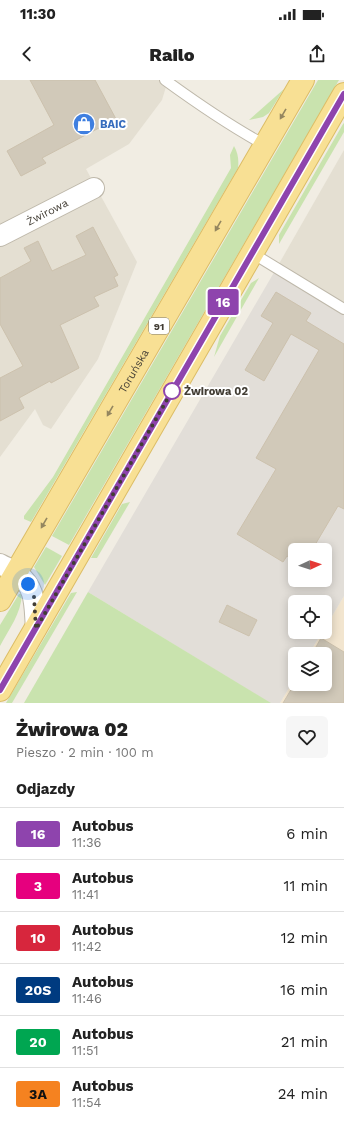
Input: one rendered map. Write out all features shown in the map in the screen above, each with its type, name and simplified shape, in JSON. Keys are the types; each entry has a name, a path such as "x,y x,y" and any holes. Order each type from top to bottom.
{"main road":[{"name":"Toruńska","path":"0,600 8,568 303,80"},
{"path":"0,690 252,253 341,106"}],"street":[{"name":"Żwirowa","path":"0,236 94,188"},
{"path":"8,568 28,584 34,597 36,629"}],"lane":[{"path":"166,80 222,120 265,145"},
{"path":"252,253 344,309"}],"shaded area":[{"path":"0,80 168,80 162,100 129,144 86,169 137,262 98,359 51,429 43,425 35,409 0,457"},
{"path":"344,150 344,310 276,269"},
{"path":"276,269 344,310 344,596 332,616 332,595 288,595 288,639 318,639 313,647 288,647 288,690 280,703 270,703 88,592"},
{"path":"344,596 344,703 280,703 288,690 288,691 332,691 332,647 313,647 318,639 332,639 332,616"}],"green space":[{"path":"318,80 339,80 69,545 52,536"},
{"path":"284,89 269,113 263,117 249,120"},
{"path":"344,123 344,132 279,244 279,235"},
{"path":"234,146 238,157 238,168 31,522 24,519 24,516 53,477 231,168 230,155"},
{"path":"259,278 214,357 220,336 251,283"},
{"path":"130,502 97,558 91,558 122,504"},
{"path":"46,547 62,556 45,585 34,567"},
{"path":"77,592 12,703 6,703 71,593"},
{"path":"88,592 271,703 24,703"},
{"path":"19,594 22,594 19,608 14,621 0,646 0,625"}],"building":[{"path":"30,80 95,80 116,119 42,158 46,163 21,176 7,151 54,125"},
{"path":"93,227 118,275 114,277 118,286 94,297 99,306 60,325 79,368 51,383 50,381 19,398 24,408 0,421 0,378 23,366 0,324 0,278 31,261 24,248 38,241 52,271 86,255 76,236"},
{"path":"276,292 311,313 306,321 344,344 344,509 338,506 316,543 288,543 288,557 283,562 237,534 276,469 256,458 319,350 291,334 264,381 245,370 273,323 261,316"},
{"path":"227,605 257,620 249,636 219,622"},
{"path":"320,639 323,639 344,652 344,703 283,703 290,691 332,691 332,647 316,647"}],"bus line":[{"name":"16","path":"0,690 344,94"}],"place":[{"name":"BAIC","path":"84,124"},
{"name":"Żwirowa 02","path":"172,391"}],"route":[{"path":"28,584 34,597 36,629 172,391"}]}
